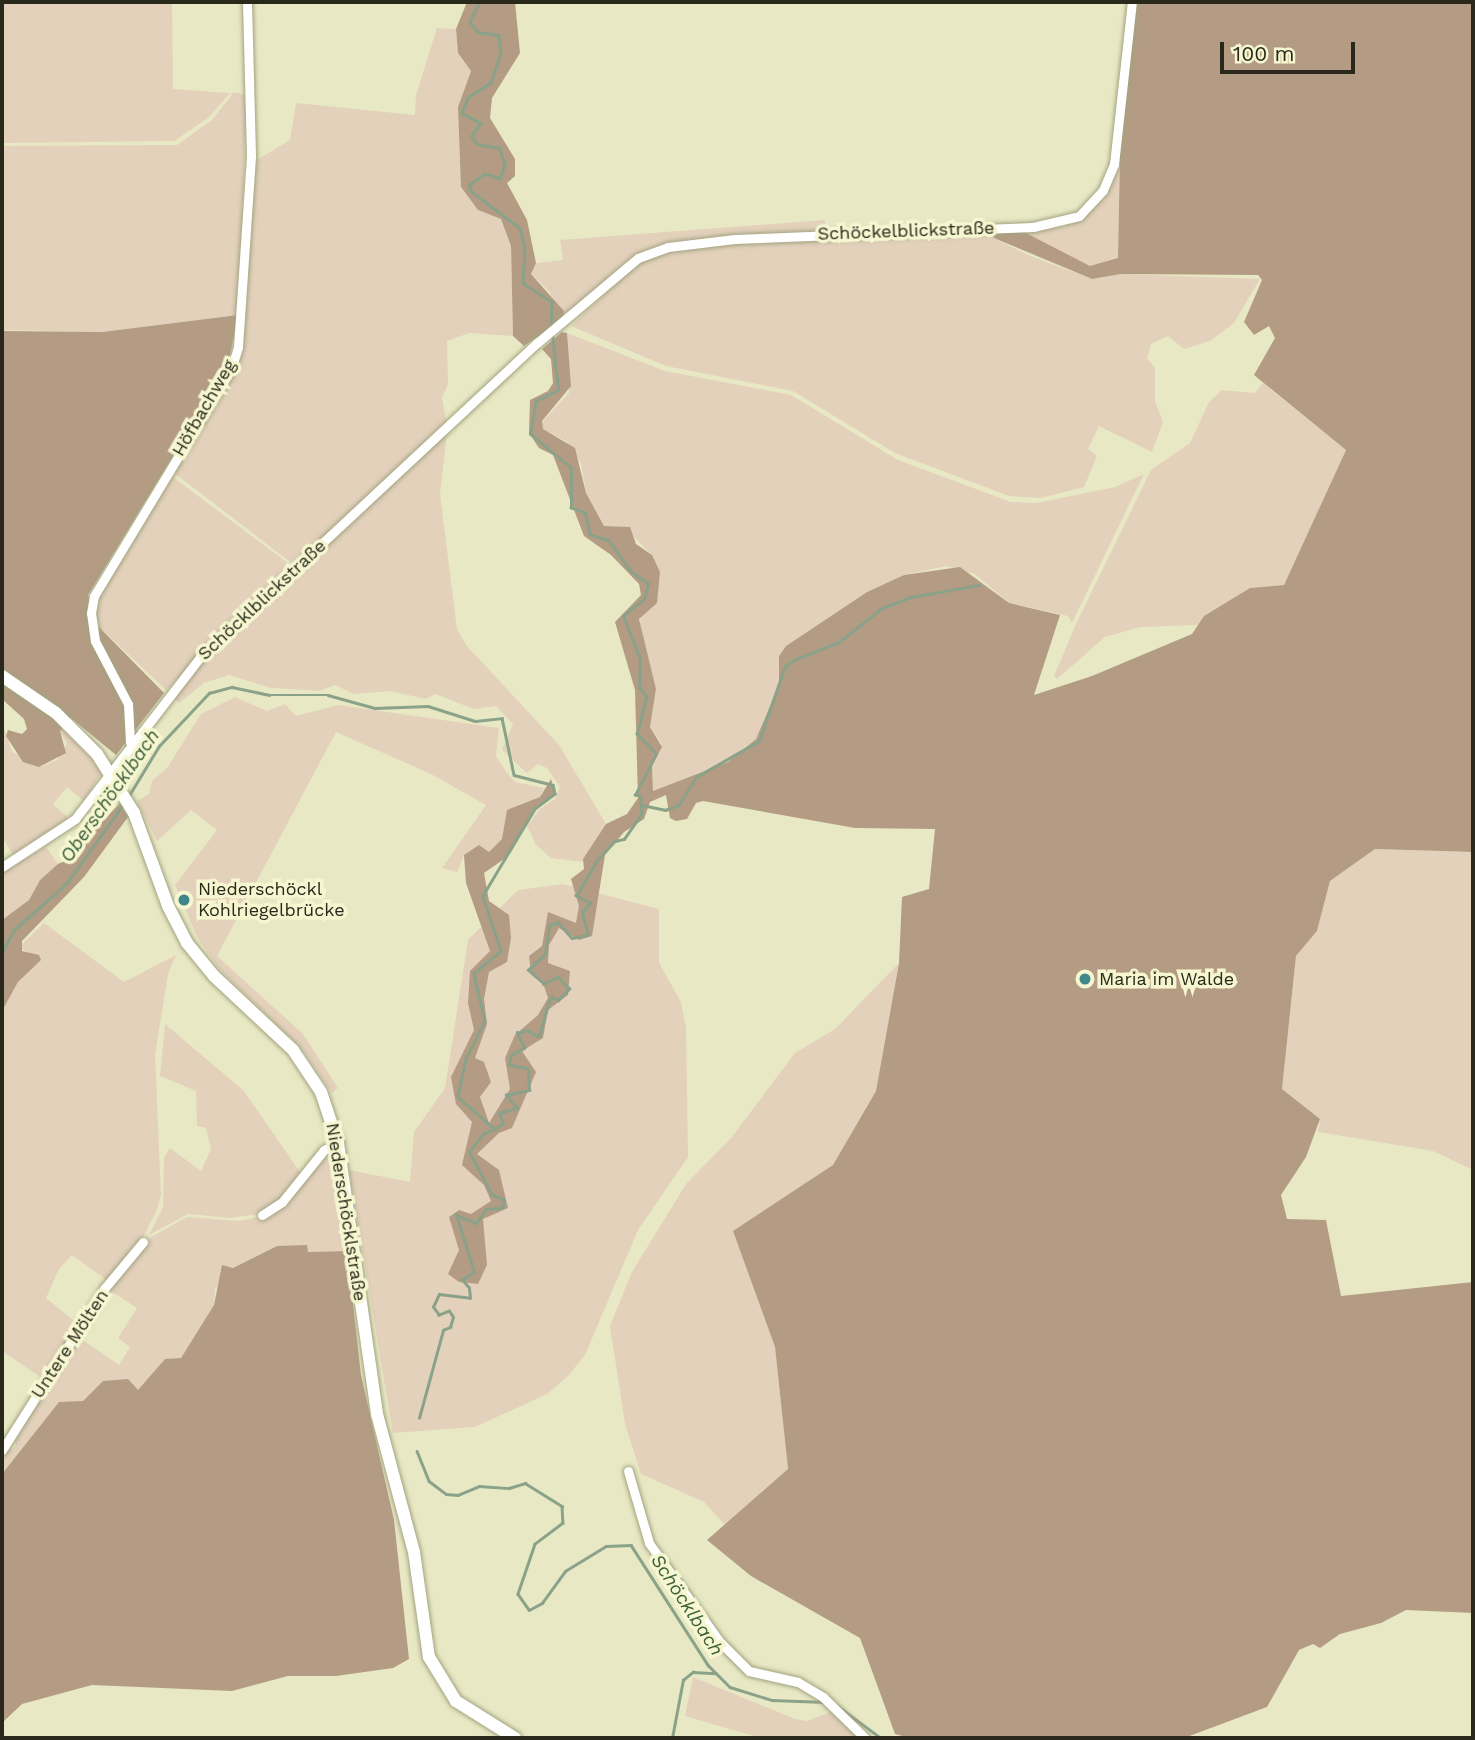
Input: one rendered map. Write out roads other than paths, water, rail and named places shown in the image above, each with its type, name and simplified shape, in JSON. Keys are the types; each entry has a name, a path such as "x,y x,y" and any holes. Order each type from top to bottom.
{"main road":[{"name":"Niederschöcklstraße","path":"2,676 56,713 110,771 134,813 180,932 214,976 302,1061 321,1092 338,1143 377,1414 414,1552 429,1657 462,1706 514,1738"}],"street":[{"name":"Höfbachweg","path":"130,741 128,704 95,640 91,613 94,596 231,369 237,347 251,155 247,2"},
{"name":"Schöckelblickstraße","path":"537,343 632,262 668,247 758,237 1033,227 1079,216 1104,190 1114,164 1132,2"},
{"name":"Schöcklblickstraße","path":"2,867 67,826 130,741 200,657 537,343"},
{"path":"262,1215 282,1202 324,1150 338,1143"},
{"name":"Untere Mölten","path":"2,1450 94,1305 143,1242"},
{"path":"628,1471 649,1543 720,1642 749,1671 799,1682 823,1697 865,1738"}],"waterway":[{"path":"480,2 470,22 478,32 499,35 501,53 491,83 468,98 462,113 481,123 472,136 477,144 500,148 505,165 500,179 485,174 470,185 471,191 520,228 525,248 523,283 552,302 551,329"},
{"path":"419,1418 443,1330 450,1327 453,1317 449,1311 439,1315 433,1307 439,1294 470,1298 469,1288 462,1280 474,1272 456,1215 476,1223 486,1209 502,1208 504,1200 492,1195 469,1152 483,1134 503,1124 499,1113 517,1108 506,1095 529,1090 528,1069 509,1065 511,1055 524,1048 517,1033 527,1030 539,1036 549,1001 552,997 558,1000 569,989 558,977 544,984 528,970 545,954 549,925 558,922 572,938 588,935 582,912 590,903 576,896 598,859 615,841 624,839 641,815 640,796 635,795 656,754 637,734 646,697 639,687 640,659 623,616 644,599 648,584 630,571 609,541 590,535 585,513 571,508 571,468 530,434 536,401 558,390 552,335"},
{"path":"642,805 665,810 679,805 696,777 759,741 785,666 839,642 882,608 910,597 979,585"},
{"name":"Oberschöcklbach","path":"128,797 159,746 209,693 232,687 269,695 328,695 375,708 428,706 475,721 502,718 514,775 553,785 555,794 535,809 483,896 501,951 474,974 485,1021 466,1059 458,1097 496,1130"},
{"name":"Oberschöcklbach","path":"2,952 13,931 66,884 124,803"},
{"name":"Schöcklbach","path":"417,1451 429,1481 446,1494 458,1495 479,1486 509,1488 525,1483 562,1506 563,1523 535,1544 518,1594 529,1610 542,1603 565,1571 606,1546 631,1545 708,1665 730,1687 772,1700 825,1702"},
{"path":"672,1738 683,1680 693,1672 715,1673"},
{"name":"Schöcklbach","path":"831,1701 881,1738"}],"place":[{"name":"Niederschöckl Kohlriegelbrücke","path":"184,900"},
{"name":"Maria im Walde","path":"1085,979"}]}
